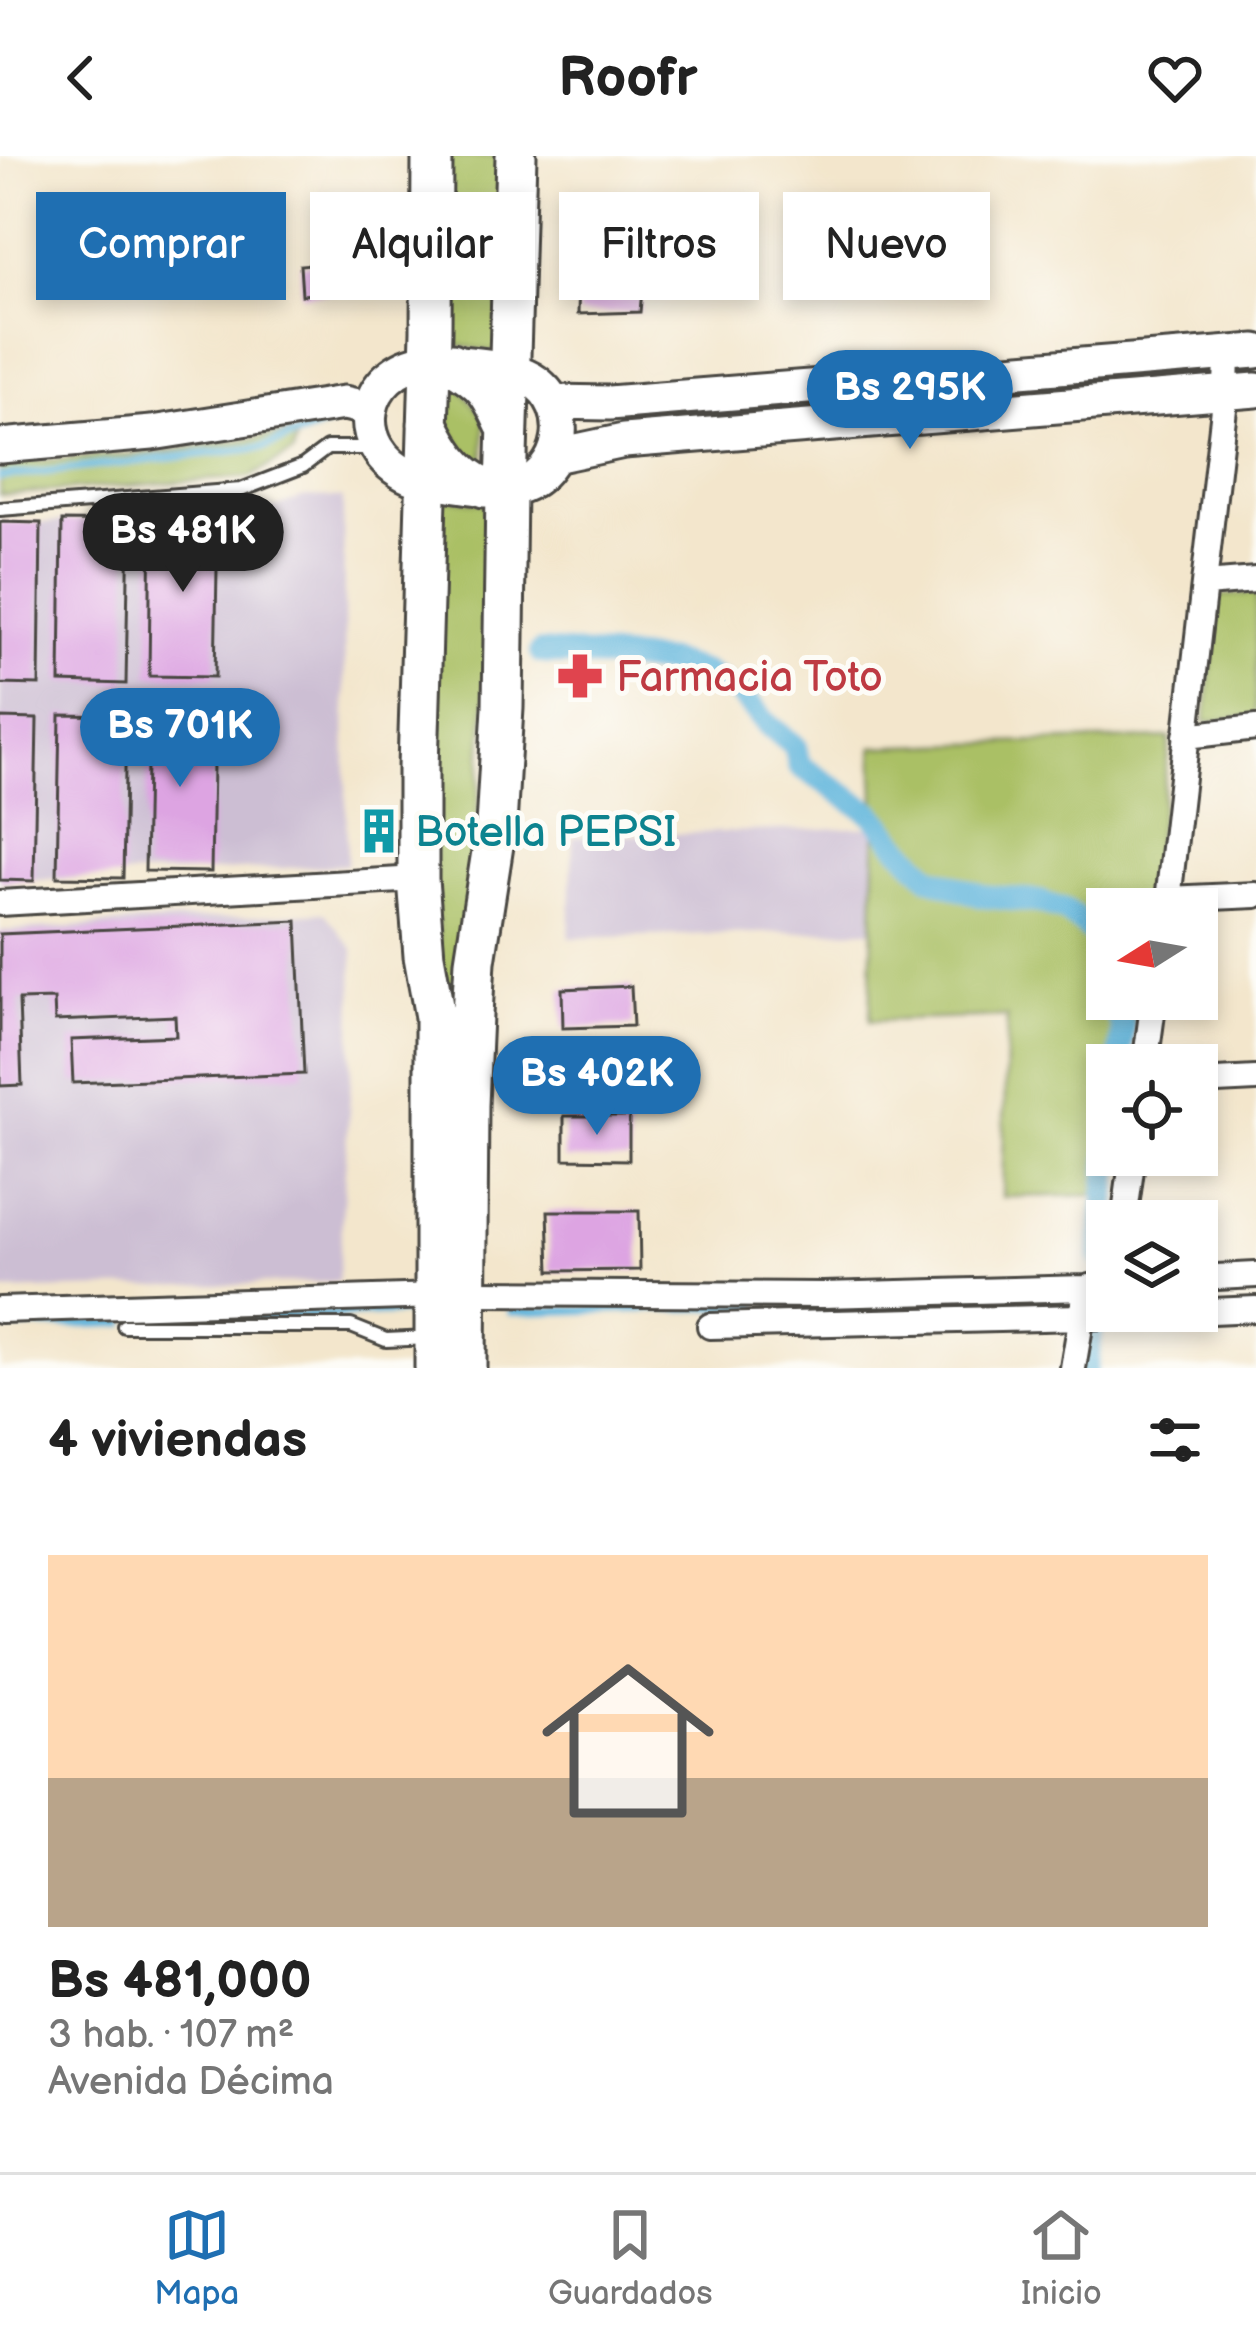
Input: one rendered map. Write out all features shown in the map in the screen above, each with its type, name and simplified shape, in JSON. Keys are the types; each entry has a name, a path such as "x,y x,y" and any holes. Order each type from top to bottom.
{"highway":[{"path":"432,156 441,362 428,424 418,880 434,1018 452,1295 466,1368"},
{"path":"436,1353 452,1295 475,961 496,826 503,708 495,488 508,429 516,156"},
{"path":"441,362 481,380 508,429"},
{"path":"428,424 453,467 466,479 495,488"}],"main road":[{"path":"553,402 609,403 1241,352"},
{"path":"441,362 509,371 542,387 560,420 554,456 535,479 495,488 426,480 397,471 376,448 370,434 370,409 381,383 395,371 411,363 441,362"},
{"path":"554,456 624,441 1241,390"},
{"path":"0,446 152,433 344,403 370,409"}],"street":[{"path":"1169,888 1204,584 1241,390 1241,352"},
{"path":"1204,584 1256,580"},
{"path":"1186,736 1256,728"},
{"path":"0,903 418,880"},
{"path":"1218,899 1256,895"},
{"path":"1218,1081 1256,1079"},
{"path":"1218,1277 1256,1275"},
{"path":"0,1310 452,1295 823,1295 1086,1286"},
{"path":"1073,1368 1086,1307"},
{"path":"710,1326 1256,1309"}],"lane":[{"path":"0,509 241,490 303,466 327,448 376,448"},
{"path":"124,1326 351,1326 436,1353"}],"shaded area":[{"path":"304,497 343,498 347,865 0,882 0,526 278,507"},
{"path":"876,827 871,930 569,938 573,837"},
{"path":"324,912 354,950 338,1282 0,1291 0,931"}],"green space":[{"path":"444,156 503,156 502,192 446,192"},
{"path":"451,300 499,300 498,353 450,344"},
{"path":"450,374 485,419 483,476 450,430"},
{"path":"298,432 293,453 250,477 0,495 0,464 162,452"},
{"path":"438,497 485,503 490,639 454,1151 434,876"},
{"path":"1256,593 1256,716 1205,722 1219,596"},
{"path":"1170,738 1151,888 1086,888 1086,1020 1134,1020 1131,1044 1086,1044 1086,1176 1114,1176 1111,1195 1002,1197 1007,1017 870,1021 876,827 873,747"}],"building":[{"path":"310,264 310,294 302,295 300,265"},
{"path":"578,300 641,300 640,312 578,314"},
{"path":"151,513 218,515 215,677 149,676"},
{"path":"62,521 129,522 126,684 60,682"},
{"path":"0,522 41,523 39,685 0,684"},
{"path":"148,709 214,710 211,872 145,871"},
{"path":"60,715 126,716 123,878 57,877"},
{"path":"0,718 37,719 34,881 0,880"},
{"path":"297,921 304,1074 73,1083 71,1040 176,1036 175,1016 55,1021 54,999 19,1000 22,1085 0,1086 0,934"},
{"path":"631,986 633,1026 563,1028 562,989"},
{"path":"564,1116 629,1116 629,1160 564,1159"},
{"path":"548,1211 639,1211 640,1270 550,1271"}],"waterway":[{"path":"613,422 917,395"},
{"path":"0,477 265,447 333,422"},
{"path":"541,652 672,663 705,673 740,694 795,746 799,765 873,814 930,877 982,896 1040,902 1066,911 1086,927"},
{"path":"1120,1020 1121,1044"},
{"path":"1106,1200 1108,1176"},
{"path":"1218,1292 1256,1291"},
{"path":"511,1312 756,1306"},
{"path":"187,1320 406,1312"},
{"path":"0,1327 124,1323"},
{"path":"1086,1368 1092,1332"}],"place":[{"name":"Farmacia Toto","path":"580,676"},
{"name":"Botella PEPSI","path":"379,831"}]}
